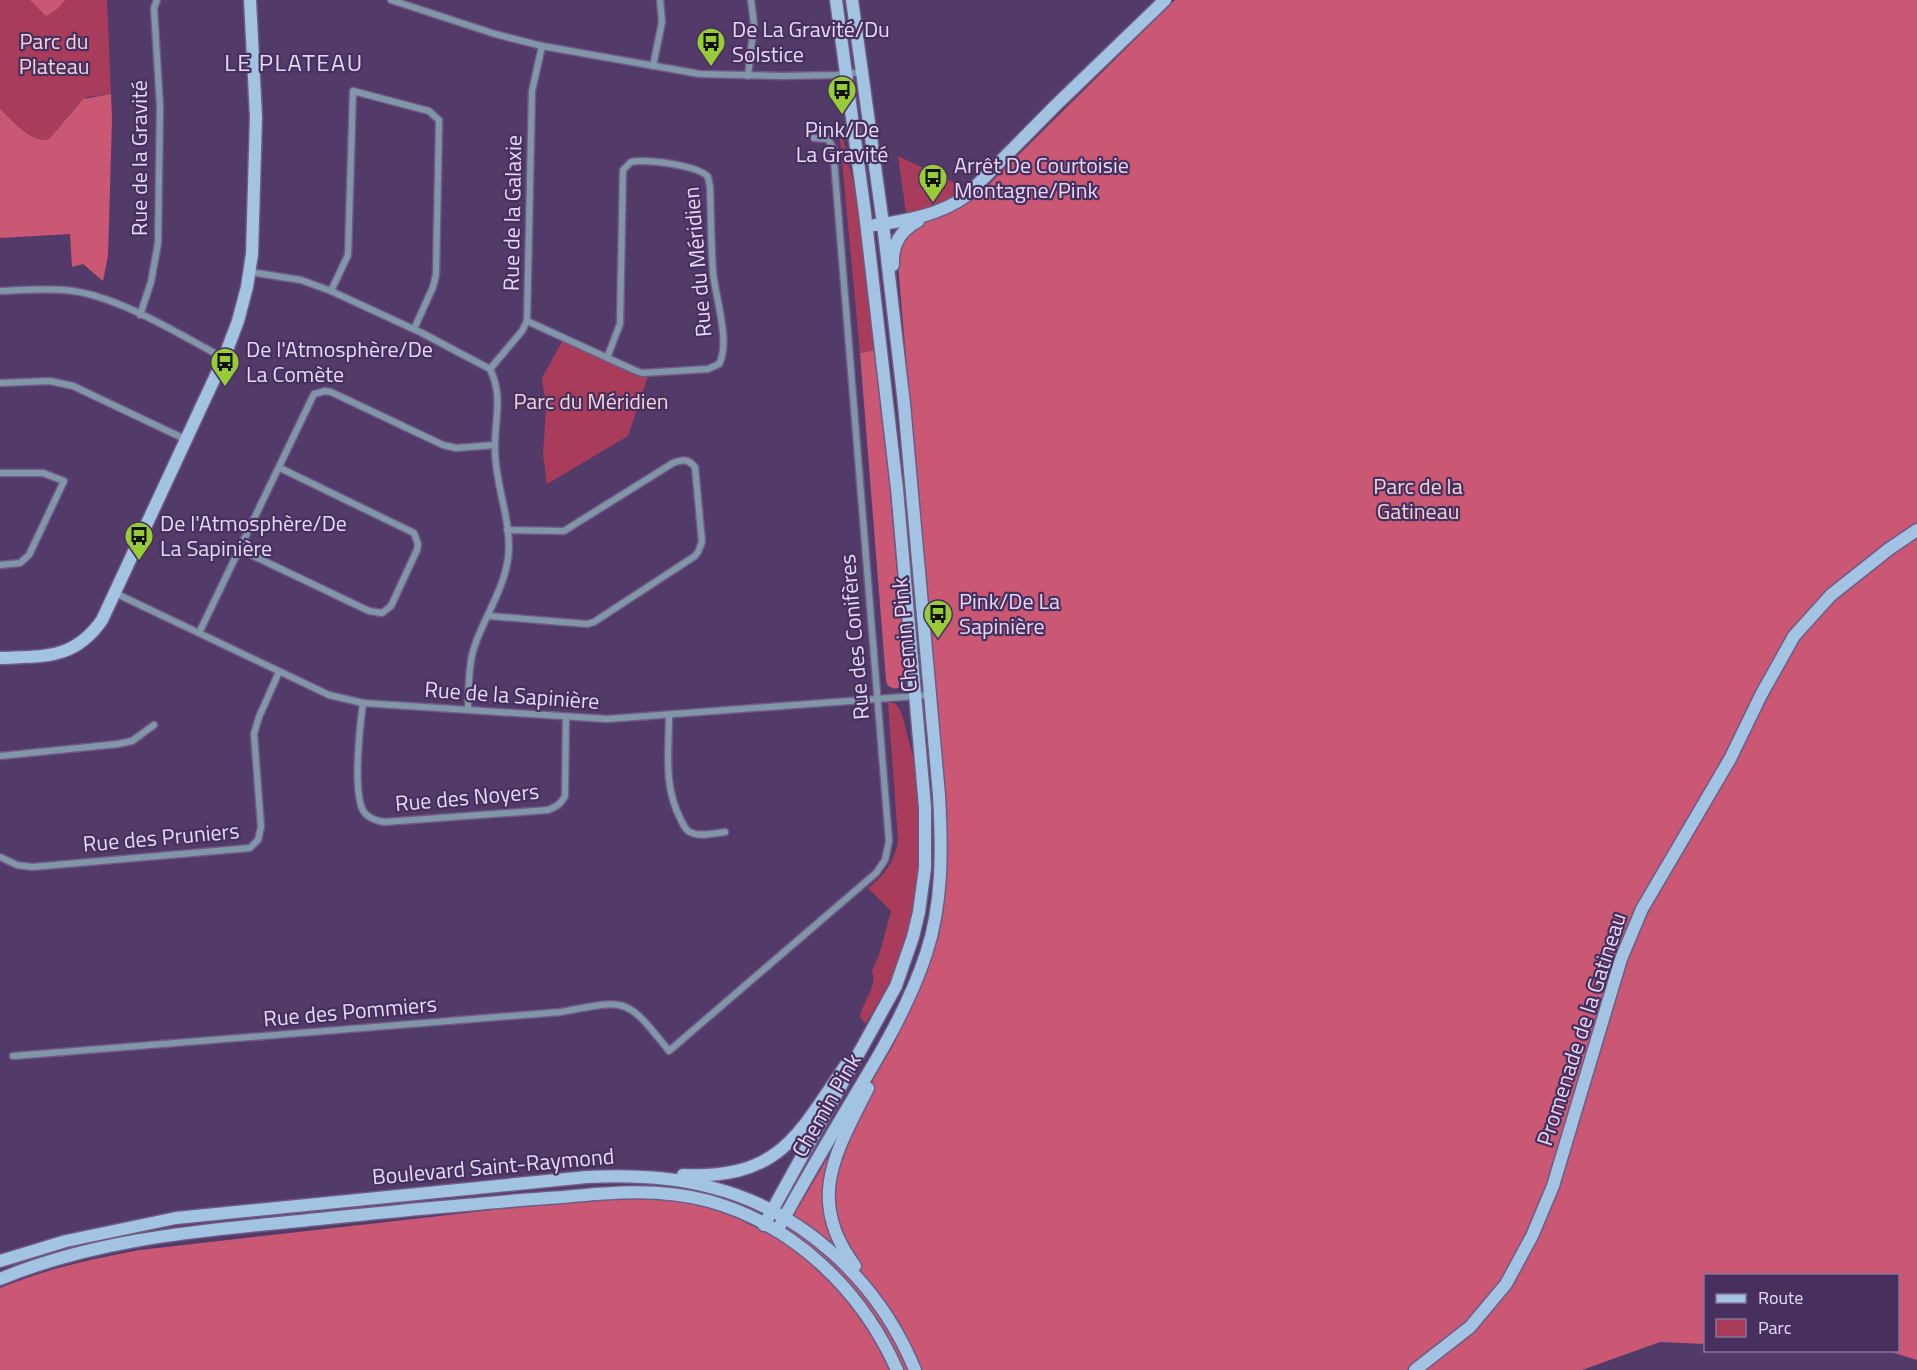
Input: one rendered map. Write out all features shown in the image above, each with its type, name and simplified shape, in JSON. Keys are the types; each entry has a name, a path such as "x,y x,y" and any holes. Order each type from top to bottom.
{"main road":[{"path":"0,658 58,655 74,648 95,629 187,440 238,321 250,272 256,117 250,0"},
{"name":"Chemin Pink","path":"764,1225 873,1031 902,972 914,937 923,889 925,818 897,489 867,226 836,0"},
{"name":"Chemin Pink","path":"777,1231 891,1034 909,998 927,952 939,892 941,817 904,404 883,224 852,0"},
{"path":"904,404 893,254 896,240 914,223 958,202 972,191 1056,105 1165,0"},
{"path":"867,226 933,213"},
{"name":"Promenade de la Gatineau","path":"1415,1370 1470,1327 1506,1284 1532,1236 1553,1186 1621,958 1642,909 1730,759 1761,695 1794,636 1832,595 1889,549 1917,530"},
{"path":"621,1175 723,1174 741,1171 765,1161 790,1141 873,1031"},
{"path":"877,1300 839,1242 830,1213 828,1193 830,1174 836,1154 891,1034"},
{"name":"Boulevard Saint-Raymond","path":"0,1261 66,1240 176,1218 405,1194 621,1175 670,1179 711,1187 738,1196 784,1218 816,1239 840,1259 877,1300 901,1339 915,1370"},
{"name":"Boulevard Saint-Raymond","path":"0,1279 72,1254 174,1234 615,1192 680,1195 728,1208 777,1231 801,1247 837,1278 865,1313 897,1370"}],"street":[{"name":"Rue de la Gravité","path":"140,315 151,282 158,243 159,107 154,8 157,0"},
{"path":"391,0 495,34 542,46 700,74 748,76 862,72"},
{"path":"653,66 662,22 660,0"},
{"path":"748,76 754,24 751,0"},
{"name":"Rue de la Galaxie","path":"490,369 522,331 527,321 532,92 542,46"},
{"path":"331,291 348,255 353,91 429,111 439,120 437,258 433,286 414,329"},
{"name":"Rue des Conifères","path":"669,1051 876,873 881,866 889,841 833,148 828,139 813,138"},
{"name":"Rue du Méridien","path":"527,321 607,358 634,370 649,373 708,369 719,364 723,358 720,301 714,274 710,187 708,177 699,170 643,161 631,162 623,170 620,324 607,358"},
{"path":"250,272 301,280 331,291 414,329 490,369 499,398 495,445 509,552 505,574 472,655 468,709"},
{"path":"0,291 47,289 73,291 108,300 224,357"},
{"path":"0,382 50,381 73,386 187,440"},
{"path":"199,633 241,550 314,394 325,391 443,445 456,448 495,445"},
{"path":"489,616 587,624 594,622 695,556 702,542 696,467 685,460 673,463 564,531 507,530"},
{"path":"241,550 369,611 382,613 391,606 417,550 418,544 414,533 280,468"},
{"path":"0,474 43,473 64,481 29,555 20,563 0,565"},
{"name":"Rue de la Sapinière","path":"114,593 279,672 329,694 363,703 607,719 930,695"},
{"name":"Rue des Pruniers","path":"0,857 16,865 32,867 250,848 258,840 261,827 254,734 279,672"},
{"name":"Rue des Noyers","path":"363,703 358,754 360,800 369,818 385,822 548,810 555,807 565,796 566,717"},
{"path":"669,715 669,789 674,807 686,830 691,833 725,832"},
{"path":"0,756 118,744 132,741 154,725"},
{"name":"Rue des Pommiers","path":"13,1056 561,1012 612,1003 634,1010 669,1051"}],"green space":[{"name":"Parc du Plateau","path":"0,0 107,0 111,94 87,97 79,103 49,139 42,140 29,135 0,109"},
{"path":"30,0 65,0 46,16"},
{"name":"Parc de la Gatineau","path":"1175,0 1917,0 1917,1360 1891,1352 1899,1352 1899,1274 1704,1274 1704,1344 1660,1342 1582,1370 0,1370 0,1288 69,1265 140,1250 581,1200 616,1199 667,1200 701,1205 726,1213 780,1239 894,1044 927,967 944,793 899,277 900,257 904,242 912,232 976,197"},
{"path":"111,94 108,256 103,281 83,264 72,267 70,234 0,238 0,109 29,135 42,140 49,139 83,99"},
{"path":"843,138 855,190 876,350 860,353 840,139"},
{"path":"898,156 972,191 907,220"},
{"name":"Parc du Méridien","path":"564,338 649,373 628,436 547,484 543,455 546,408 542,378"},
{"path":"876,350 906,678 904,685 896,688 887,685 886,680 860,353"},
{"path":"888,703 894,703 900,710 913,756 919,804 920,863 912,919 904,946 881,998 865,1024 860,1016 872,988 872,971 880,952 891,911 868,888 889,866 895,854 898,839"}],"place":[{"name":"De La Gravité/Du Solstice","path":"711,68"},
{"name":"Pink/De La Gravité","path":"842,116"},
{"name":"Arrêt De Courtoisie Montagne/Pink","path":"933,204"},
{"name":"De l'Atmosphère/De La Comète","path":"225,388"},
{"name":"De l'Atmosphère/De La Sapinière","path":"139,562"},
{"name":"Pink/De La Sapinière","path":"938,640"}],"district":[{"name":"LE PLATEAU","path":"294,63"}]}
